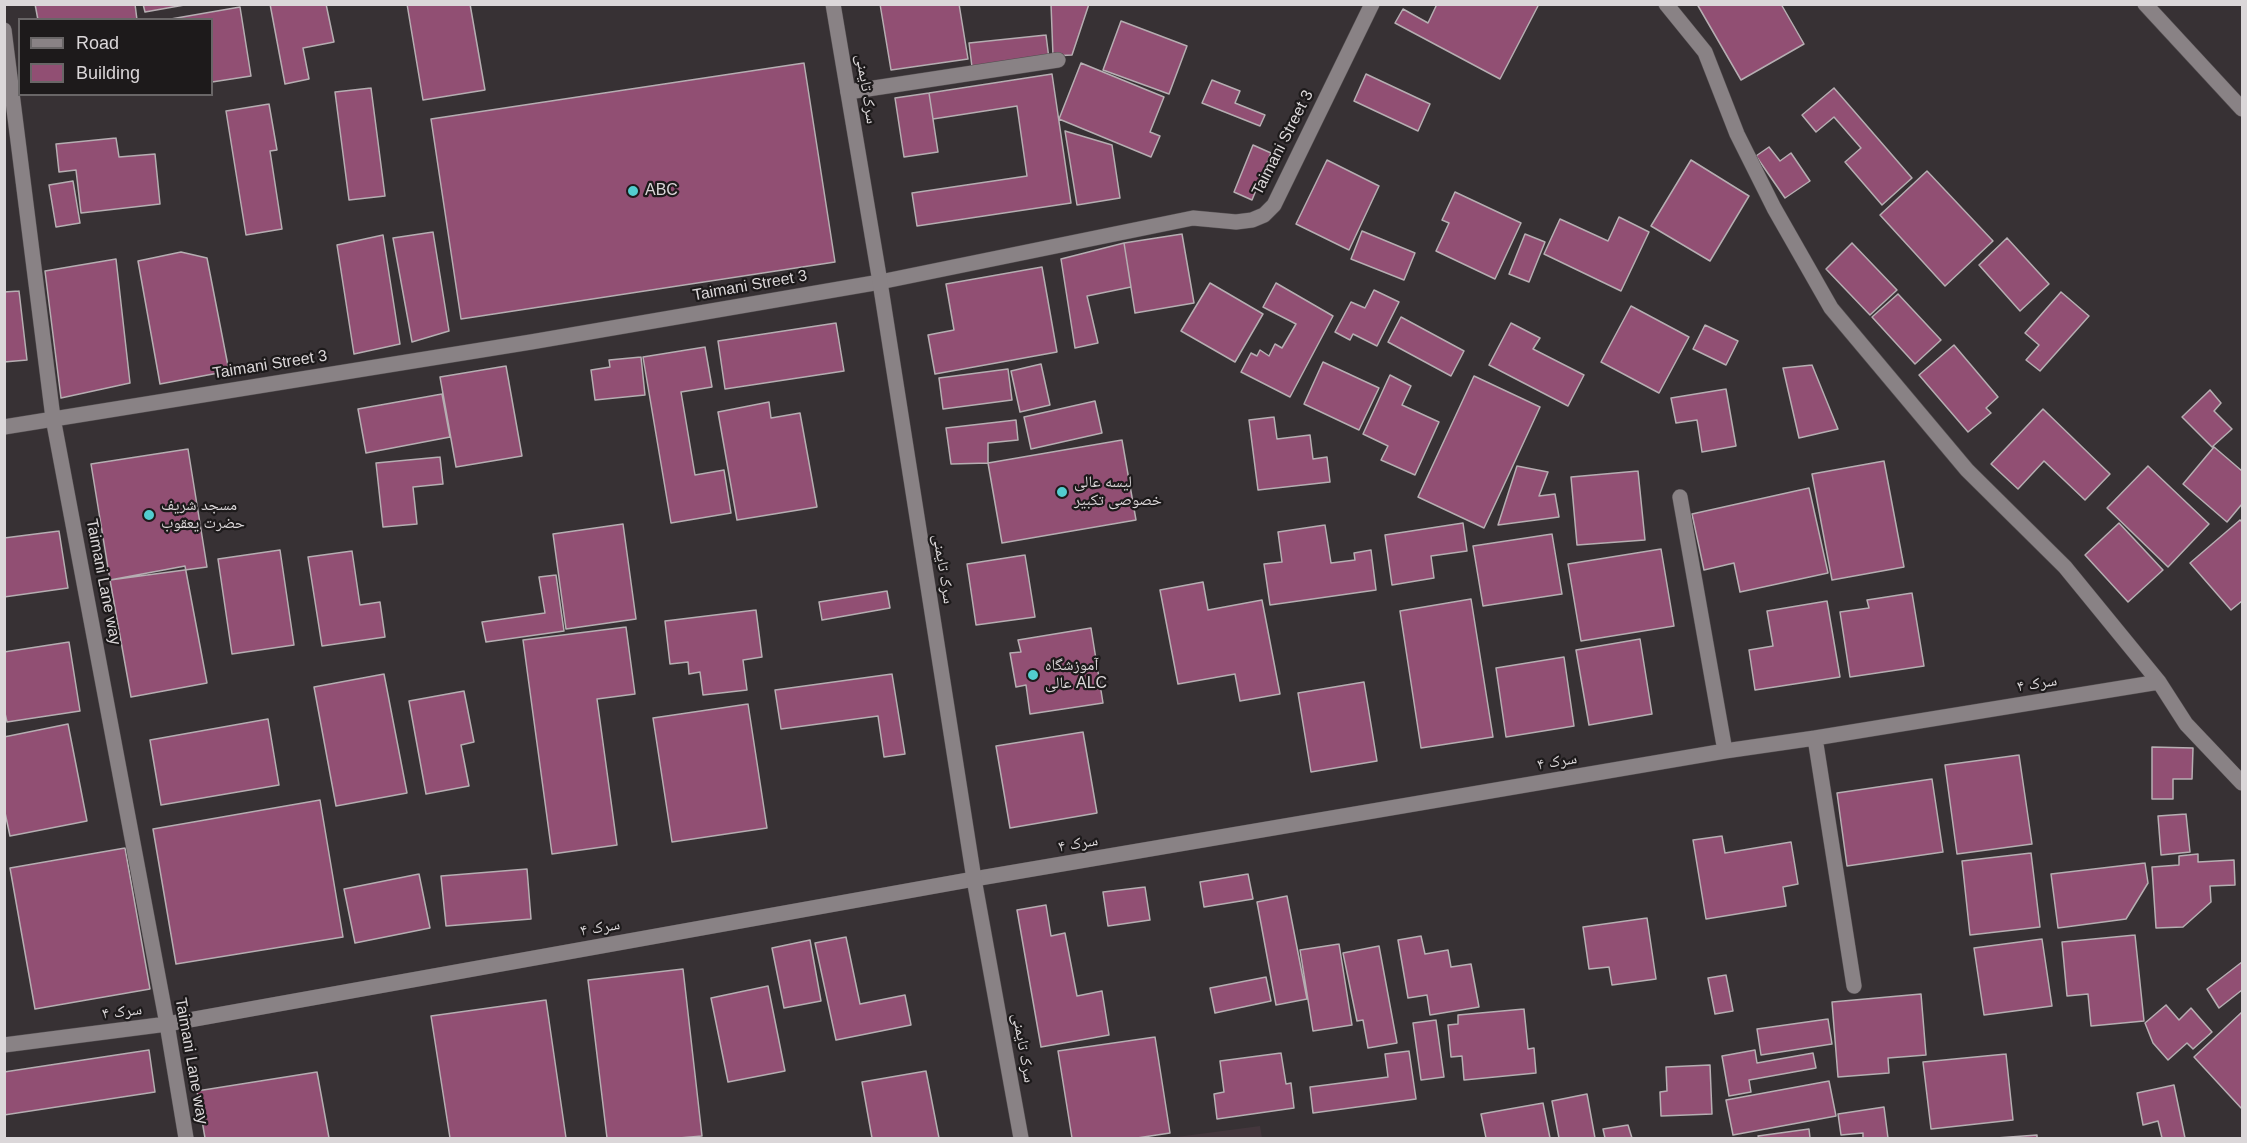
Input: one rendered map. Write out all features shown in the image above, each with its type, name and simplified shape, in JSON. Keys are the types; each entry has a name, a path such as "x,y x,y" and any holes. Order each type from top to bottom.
{"street":[{"name":"سرک تایمنی","path":"834,4 974,879 1021,1138"},
{"name":"Taimani Street 3","path":"4,427 531,342 880,282 1193,218 1236,222 1252,220 1264,215 1274,205 1372,4"},
{"path":"1666,4 1705,52 1737,134 1774,208 1831,308 1967,470 2065,567 2159,682 2186,724 2242,783"},
{"path":"2145,4 2242,109"},
{"name":"Taimani Lane way","path":"4,30 54,418 167,1024 186,1138"},
{"path":"848,92 1058,60"},
{"path":"1680,497 1725,751"},
{"name":"سرک ۴","path":"4,1045 167,1024 974,879 1725,751 2159,682"},
{"path":"1815,738 1854,986"}],"shaded area":[{"path":"1260,1126 1262,1138 1169,1138"}],"building":[{"path":"35,4 135,4 137,18 38,18"},
{"path":"143,4 190,4 145,12"},
{"path":"270,4 326,4 334,42 303,48 309,79 285,84"},
{"path":"407,4 470,4 485,90 423,100"},
{"path":"880,4 959,4 968,59 891,70"},
{"path":"1051,4 1089,4 1072,55 1053,56"},
{"path":"1437,4 1539,4 1500,79 1395,23 1403,9 1428,23"},
{"path":"1697,4 1781,4 1804,44 1741,80"},
{"path":"240,7 251,76 213,82 213,18 177,18"},
{"path":"1121,21 1187,46 1169,94 1103,70"},
{"path":"1046,35 1049,59 972,67 969,43"},
{"name":"ABC","path":"804,63 835,262 461,319 431,119"},
{"path":"1081,63 1164,97 1150,132 1160,136 1151,157 1059,119"},
{"path":"1052,74 1071,203 917,226 912,193 1027,176 1017,106 933,119 929,93"},
{"path":"1366,74 1430,104 1418,131 1354,101"},
{"path":"1212,80 1240,91 1235,103 1265,115 1260,126 1202,103"},
{"path":"371,88 385,196 349,200 335,92"},
{"path":"1834,88 1912,178 1882,205 1845,162 1861,148 1834,117 1816,132 1802,115"},
{"path":"929,93 938,152 904,157 895,98"},
{"path":"269,104 277,150 270,151 282,229 246,235 226,111"},
{"path":"1065,131 1112,145 1120,198 1077,205"},
{"path":"116,138 119,157 155,154 160,204 81,213 76,170 59,172 56,144"},
{"path":"1253,145 1271,153 1252,200 1234,192"},
{"path":"1769,147 1780,161 1791,153 1810,181 1785,198 1756,156"},
{"path":"1327,160 1379,186 1349,250 1296,224"},
{"path":"1691,160 1749,196 1710,261 1651,226"},
{"path":"1927,171 1993,241 1945,286 1880,215"},
{"path":"73,181 80,223 56,227 49,185"},
{"path":"1455,192 1521,223 1495,279 1436,251 1449,223 1442,220"},
{"path":"1619,217 1649,232 1621,291 1544,254 1560,219 1608,241"},
{"path":"1362,231 1415,253 1404,280 1351,259"},
{"path":"433,232 449,331 412,342 393,238"},
{"path":"1182,234 1194,303 1135,313 1124,243"},
{"path":"1525,234 1545,242 1529,282 1509,274"},
{"path":"383,235 400,344 354,354 337,245"},
{"path":"2007,238 2049,284 2020,311 1979,265"},
{"path":"1124,243 1131,287 1087,296 1098,343 1075,348 1061,259"},
{"path":"1852,243 1897,290 1870,315 1826,269"},
{"path":"181,252 207,258 229,371 160,384 138,261"},
{"path":"116,259 130,383 61,398 45,271"},
{"path":"1042,267 1057,352 935,374 928,335 954,330 946,284"},
{"path":"1210,283 1263,314 1235,362 1181,331"},
{"path":"1276,283 1333,316 1290,397 1241,372 1251,353 1257,356 1260,350 1269,356 1275,344 1282,348 1296,324 1263,307"},
{"path":"1374,290 1399,302 1377,346 1353,334 1350,340 1335,332 1351,302 1365,308"},
{"path":"19,291 27,360 4,362 4,292"},
{"path":"2061,292 2089,316 2040,371 2026,360 2039,345 2025,333"},
{"path":"1898,294 1941,340 1915,364 1872,317"},
{"path":"1631,306 1689,337 1659,393 1601,362"},
{"path":"1401,317 1464,351 1451,376 1388,342"},
{"path":"836,323 844,371 725,389 718,341"},
{"path":"1511,323 1540,338 1533,349 1584,375 1568,406 1489,365"},
{"path":"1705,325 1738,341 1726,365 1693,349"},
{"path":"1954,345 1998,397 1986,408 1991,413 1968,432 1919,375"},
{"path":"705,347 712,387 681,392 695,475 724,470 731,513 671,523 643,357"},
{"path":"641,357 645,395 595,400 591,370 610,367 609,360"},
{"path":"1323,362 1379,388 1359,430 1304,404"},
{"path":"1041,364 1050,405 1020,412 1011,371"},
{"path":"1812,365 1838,429 1799,438 1783,368"},
{"path":"506,366 522,456 456,467 440,377"},
{"path":"1008,369 1012,400 943,409 939,378"},
{"path":"1390,375 1411,386 1402,405 1439,422 1415,475 1381,460 1388,446 1363,434"},
{"path":"1474,376 1540,407 1484,528 1418,497"},
{"path":"1726,389 1736,446 1702,452 1697,420 1676,423 1671,398"},
{"path":"2210,390 2221,403 2214,411 2232,429 2212,447 2182,417"},
{"path":"442,394 450,437 366,453 358,409"},
{"path":"1095,401 1102,433 1031,449 1024,417"},
{"path":"769,402 771,418 800,413 817,507 737,520 718,412"},
{"path":"2043,409 2110,474 2085,500 2044,461 2018,489 1991,464"},
{"path":"1274,417 1277,439 1310,435 1313,459 1327,457 1330,482 1258,490 1249,420"},
{"path":"1016,420 1018,440 988,443 988,463 951,464 946,428"},
{"name":"لیسه عالی خصوصی تکبیر","path":"1122,440 1136,520 1002,543 988,463"},
{"path":"2214,447 2242,471 2242,504 2227,522 2183,484"},
{"name":"مسجد شریف حضرت یعقوب","path":"188,449 207,567 110,580 91,464"},
{"path":"440,457 443,484 413,487 417,524 383,527 376,463"},
{"path":"1884,461 1904,567 1832,580 1812,474"},
{"path":"1517,466 1548,472 1539,496 1555,494 1559,517 1498,525"},
{"path":"2148,466 2209,524 2168,567 2107,508"},
{"path":"1638,471 1645,540 1577,545 1571,477"},
{"path":"1809,488 1828,573 1740,592 1734,563 1704,570 1692,514"},
{"path":"2240,520 2242,522 2242,601 2231,610 2190,563"},
{"path":"1463,523 1467,551 1431,556 1434,578 1392,585 1385,535"},
{"path":"2119,523 2163,570 2128,602 2085,555"},
{"path":"623,524 636,619 566,629 553,534"},
{"path":"1325,525 1331,563 1355,560 1354,553 1371,550 1376,590 1270,605 1264,564 1282,562 1278,532"},
{"path":"59,531 68,588 4,597 4,538"},
{"path":"1552,534 1562,594 1483,606 1473,546"},
{"path":"1661,549 1674,626 1581,641 1568,564"},
{"path":"280,550 294,645 232,654 218,559"},
{"path":"352,551 360,605 380,602 385,637 322,646 308,557"},
{"path":"1025,555 1035,617 976,625 967,564"},
{"path":"185,566 207,683 131,697 110,580"},
{"path":"556,575 564,631 486,642 482,622 545,613 539,577"},
{"path":"1203,582 1208,610 1262,600 1280,694 1240,701 1235,674 1178,684 1160,590"},
{"path":"887,591 890,608 822,620 819,602"},
{"path":"1912,593 1924,666 1850,677 1840,612 1869,608 1867,600"},
{"path":"1471,599 1493,737 1421,748 1400,611"},
{"path":"1827,601 1840,677 1755,690 1749,650 1773,646 1767,611"},
{"path":"756,610 762,657 743,660 747,690 703,695 700,672 689,674 688,662 670,664 665,621"},
{"path":"626,627 635,694 597,699 617,845 552,854 523,640"},
{"path":"1091,628 1103,703 1030,714 1026,685 1016,687 1010,653 1021,652 1018,640"},
{"path":"1640,639 1652,714 1589,725 1576,650"},
{"path":"69,642 80,711 7,722 4,709 4,652"},
{"path":"1564,657 1574,726 1506,737 1496,668"},
{"path":"384,674 407,793 336,806 314,687"},
{"path":"892,674 905,754 884,757 878,716 781,729 775,690"},
{"path":"1364,682 1377,761 1311,772 1298,693"},
{"path":"464,691 474,742 461,745 469,786 426,794 409,701"},
{"path":"748,704 767,828 672,842 653,718"},
{"path":"268,719 279,785 161,805 150,740"},
{"path":"68,724 87,821 10,836 4,808 4,737"},
{"path":"1083,732 1097,813 1010,828 996,746"},
{"path":"2152,747 2193,748 2192,779 2173,779 2173,799 2152,799"},
{"path":"2019,755 2032,844 1957,854 1945,765"},
{"path":"1932,779 1943,852 1847,866 1837,793"},
{"path":"320,800 343,937 176,964 153,829"},
{"path":"2186,814 2190,852 2161,855 2158,816"},
{"path":"1722,836 1725,853 1791,842 1798,884 1783,887 1786,906 1706,919 1693,840"},
{"path":"125,848 150,989 35,1009 10,868"},
{"path":"2031,853 2040,927 1970,935 1962,861"},
{"path":"2198,854 2198,862 2234,860 2235,885 2210,886 2211,902 2183,927 2156,928 2152,867 2179,865 2179,856"},
{"path":"2145,863 2148,883 2126,919 2058,928 2051,874"},
{"path":"527,869 531,919 446,926 441,876"},
{"path":"419,874 430,928 355,943 344,889"},
{"path":"1248,874 1253,899 1204,907 1200,882"},
{"path":"1145,887 1150,920 1108,926 1103,892"},
{"path":"1287,896 1307,999 1276,1005 1257,902"},
{"path":"1046,905 1051,936 1065,933 1077,996 1102,991 1109,1035 1041,1047 1017,910"},
{"path":"1647,918 1656,979 1612,985 1609,967 1589,969 1583,927"},
{"path":"2135,935 2144,1021 2091,1026 2088,994 2067,996 2062,942"},
{"path":"1421,936 1425,954 1448,950 1451,967 1471,964 1479,1007 1430,1015 1427,995 1408,998 1398,940"},
{"path":"846,937 860,1004 905,995 911,1025 836,1040 815,943"},
{"path":"2042,939 2052,1006 1984,1015 1974,948"},
{"path":"810,940 821,1001 784,1008 772,948"},
{"path":"1339,944 1352,1025 1313,1031 1300,950"},
{"path":"1379,946 1397,1043 1368,1048 1363,1020 1357,1021 1343,953"},
{"path":"2242,962 2242,990 2219,1008 2207,989"},
{"path":"683,969 702,1136 607,1138 588,980"},
{"path":"1726,975 1733,1011 1715,1014 1708,978"},
{"path":"1266,977 1271,1001 1215,1013 1210,988"},
{"path":"768,986 785,1071 728,1082 711,998"},
{"path":"1921,994 1926,1055 1888,1058 1889,1073 1838,1077 1832,1002"},
{"path":"546,1000 566,1138 450,1138 431,1016"},
{"path":"2166,1005 2179,1020 2191,1008 2212,1032 2193,1049 2187,1043 2168,1060 2153,1043 2145,1023"},
{"path":"1524,1009 1528,1049 1534,1048 1536,1073 1464,1080 1462,1056 1451,1057 1448,1025 1458,1024 1458,1015"},
{"path":"2242,1012 2242,1109 2194,1057"},
{"path":"1828,1019 1832,1044 1761,1055 1757,1029"},
{"path":"1436,1020 1444,1077 1421,1080 1413,1023"},
{"path":"1155,1037 1170,1133 1137,1138 1072,1138 1058,1051"},
{"path":"149,1050 155,1092 4,1115 4,1072"},
{"path":"1755,1050 1757,1063 1813,1053 1816,1068 1749,1080 1751,1092 1729,1096 1722,1056"},
{"path":"1409,1051 1416,1099 1313,1113 1310,1087 1388,1077 1385,1054"},
{"path":"1281,1053 1286,1084 1291,1083 1294,1108 1217,1119 1214,1094 1224,1092 1220,1061"},
{"path":"2006,1054 2013,1120 1931,1129 1923,1062"},
{"path":"1710,1065 1712,1114 1661,1116 1660,1092 1667,1091 1666,1067"},
{"path":"926,1071 939,1138 872,1138 862,1082"},
{"path":"317,1072 329,1138 205,1138 197,1091"},
{"path":"1829,1081 1836,1116 1733,1135 1726,1100"},
{"path":"2174,1085 2185,1138 2162,1138 2158,1121 2143,1125 2137,1093"},
{"path":"1587,1094 1595,1138 1559,1138 1552,1101"},
{"path":"1543,1103 1550,1138 1486,1138 1481,1114"},
{"path":"1884,1107 1888,1138 1863,1138 1863,1133 1841,1135 1838,1114"},
{"path":"1628,1125 1632,1138 1605,1138 1603,1129"},
{"path":"1809,1129 1810,1138 1759,1138 1758,1136"},
{"path":"2037,1135 2037,1138 1996,1138"}],"place":[{"name":"ABC","path":"633,191"},
{"name":"لیسه عالی خصوصی تکبیر","path":"1062,492"},
{"name":"مسجد شریف حضرت یعقوب","path":"149,515"},
{"name":"آموزشگاه عالی ALC","path":"1033,675"}]}
